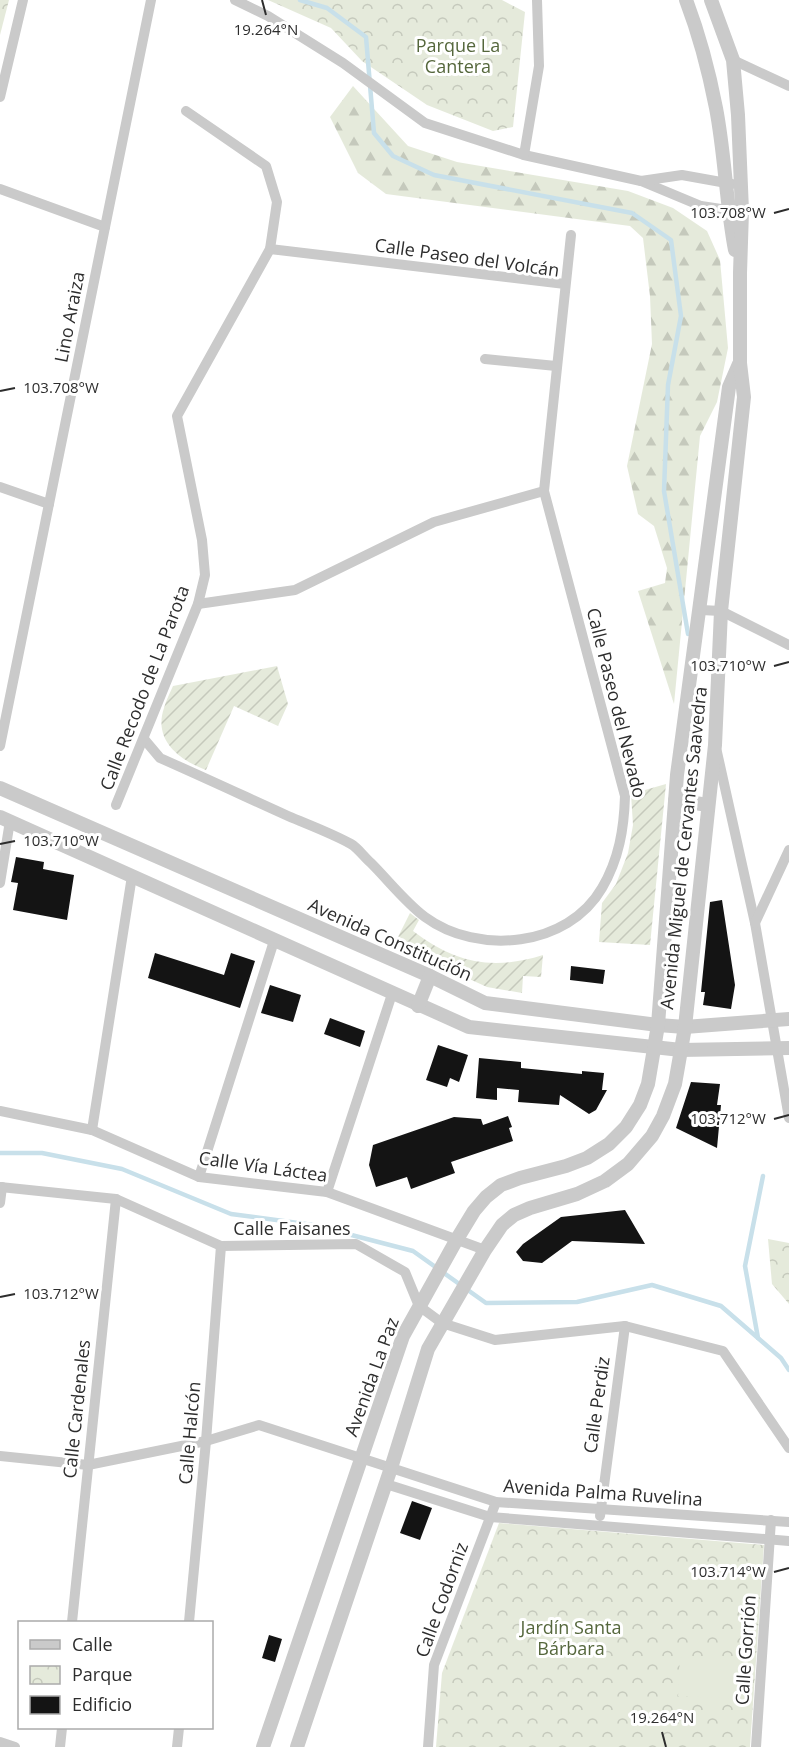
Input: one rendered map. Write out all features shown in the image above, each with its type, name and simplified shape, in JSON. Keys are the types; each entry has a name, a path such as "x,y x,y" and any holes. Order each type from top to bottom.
{"street":[{"path":"0,97 23,0"},
{"name":"Lino Araiza","path":"0,746 151,0"},
{"path":"235,0 268,16 343,63 425,123 524,155 641,181 701,206 735,211"},
{"path":"524,155 539,66 537,0"},
{"name":"Avenida Miguel de Cervantes Saavedra","path":"681,1050 715,745 721,611 744,397 740,363 740,273 735,211 727,183 716,106 695,24 686,0"},
{"name":"Avenida Miguel de Cervantes Saavedra","path":"711,0 733,60 741,185 735,211"},
{"path":"733,60 789,86"},
{"path":"186,111 266,166 277,202 270,249"},
{"path":"641,181 681,175 741,185"},
{"path":"0,189 105,227"},
{"path":"565,284 570,236"},
{"name":"Calle Paseo del Volcán","path":"270,249 565,284 544,491"},
{"name":"Calle Recodo de La Parota","path":"116,805 198,604 205,575 202,540 177,417 270,249"},
{"path":"485,359 556,366"},
{"name":"Avenida Miguel de Cervantes Saavedra","path":"656,1048 675,800 729,387 740,363"},
{"path":"0,487 49,504"},
{"path":"198,604 295,590 434,522 544,491"},
{"name":"Calle Paseo del Nevado","path":"144,739 160,758 353,845 425,917 445,929 485,940 506,941 542,934 570,921 586,909 602,889 611,870 621,845 625,820 625,796 544,491"},
{"path":"701,610 721,611 789,645"},
{"path":"715,745 755,923 771,1019 783,1048 789,1118"},
{"name":"Avenida Constitución","path":"0,788 430,976 485,1003 684,1027 789,1019"},
{"path":"675,800 708,805"},
{"path":"0,883 5,819 469,1028 681,1050 783,1048"},
{"path":"755,923 789,849"},
{"path":"92,1130 132,876"},
{"path":"199,1178 273,941"},
{"path":"418,1006 430,976"},
{"path":"327,1192 392,994"},
{"name":"Avenida La Paz","path":"263,1747 403,1336 419,1306 474,1211 486,1197 501,1185 587,1158 609,1144 626,1127 640,1105 648,1084 656,1048"},
{"path":"297,1747 386,1484 428,1349 442,1323 502,1225 514,1215 530,1208 577,1194 605,1181 628,1164 652,1136 663,1116 675,1084 681,1050"},
{"name":"Calle Vía Láctea","path":"0,1111 92,1130 199,1178 327,1192 485,1250"},
{"path":"0,1203 1,1187"},
{"name":"Calle Faisanes","path":"1,1187 116,1198 221,1246 356,1244 405,1272 419,1306"},
{"name":"Calle Cardenales","path":"72,1621 116,1198"},
{"name":"Calle Halcón","path":"189,1621 221,1246"},
{"path":"419,1306 442,1323 495,1340 625,1326 723,1351 789,1448"},
{"name":"Calle Perdiz","path":"599,1525 625,1326"},
{"name":"Avenida Palma Ruvelina","path":"0,1456 88,1465 206,1441 259,1425 496,1502 600,1511 789,1522"},
{"name":"Avenida Palma Ruvelina","path":"386,1484 490,1517 789,1541"},
{"name":"Calle Codorniz","path":"428,1747 434,1665 496,1502"},
{"name":"Calle Gorrión","path":"756,1747 771,1520"},
{"path":"60,1747 62,1729"},
{"path":"177,1747 179,1729"},
{"path":"0,1742 15,1747"}],"green space":[{"path":"0,0 9,0 0,35"},
{"name":"Parque La Cantera","path":"268,0 502,0 525,12 513,127 493,131 427,105 362,61 331,28"},
{"path":"353,86 408,146 457,162 628,191 673,208 707,231 720,260 728,348 717,402 700,436 674,704 638,591 665,583 667,568 654,526 638,514 627,466 652,344 650,296 643,238 630,226 386,194 358,173 330,117"},
{"path":"277,666 288,704 278,726 234,706 206,770 186,761 165,739 162,719 173,686"},
{"path":"666,784 650,945 599,942 602,903 616,884 628,853 633,825 631,794"},
{"path":"410,913 419,920 413,931 459,957 491,963 507,963 543,955 541,977 523,976 522,993 487,987 394,945"},
{"path":"768,1239 789,1243 789,1304 772,1284"},
{"name":"Jardín Santa Bárbara","path":"499,1523 764,1545 750,1747 436,1747 442,1673"},
{"path":"680,1657 743,1660 741,1699 678,1696"}],"building":[{"path":"16,857 44,862 43,869 74,875 67,920 13,910 18,883 11,882"},
{"path":"722,900 735,985 731,1009 703,1005 705,992 701,992 710,902"},
{"path":"155,953 224,975 231,953 255,961 240,1008 148,978"},
{"path":"571,966 605,970 603,984 570,980"},
{"path":"270,985 301,995 293,1022 261,1013"},
{"path":"330,1018 365,1031 360,1047 324,1034"},
{"path":"438,1045 468,1055 459,1082 450,1078 447,1087 426,1080"},
{"path":"479,1058 521,1062 521,1068 582,1074 582,1071 604,1073 602,1090 607,1090 596,1110 589,1114 560,1095 559,1105 518,1102 519,1090 497,1088 497,1100 476,1098"},
{"path":"691,1082 720,1084 717,1105 721,1105 717,1148 676,1128"},
{"path":"508,1116 513,1141 451,1162 455,1173 411,1189 407,1177 376,1187 369,1165 373,1145 454,1117 481,1119 483,1125"},
{"path":"625,1210 645,1244 572,1241 542,1263 523,1261 516,1252 523,1244 561,1217"},
{"path":"412,1501 432,1508 420,1540 400,1533"},
{"path":"269,1635 282,1639 275,1662 262,1658"}],"waterway":[{"path":"300,0 327,8 366,37 374,133 393,156 434,175 632,213 671,240 681,316 668,385 664,491 688,634"},
{"path":"0,1153 42,1153 122,1169 231,1214 313,1225 413,1251 486,1303 577,1302 652,1285 721,1306 781,1358 789,1370"},
{"path":"758,1338 745,1266 763,1176"}]}
